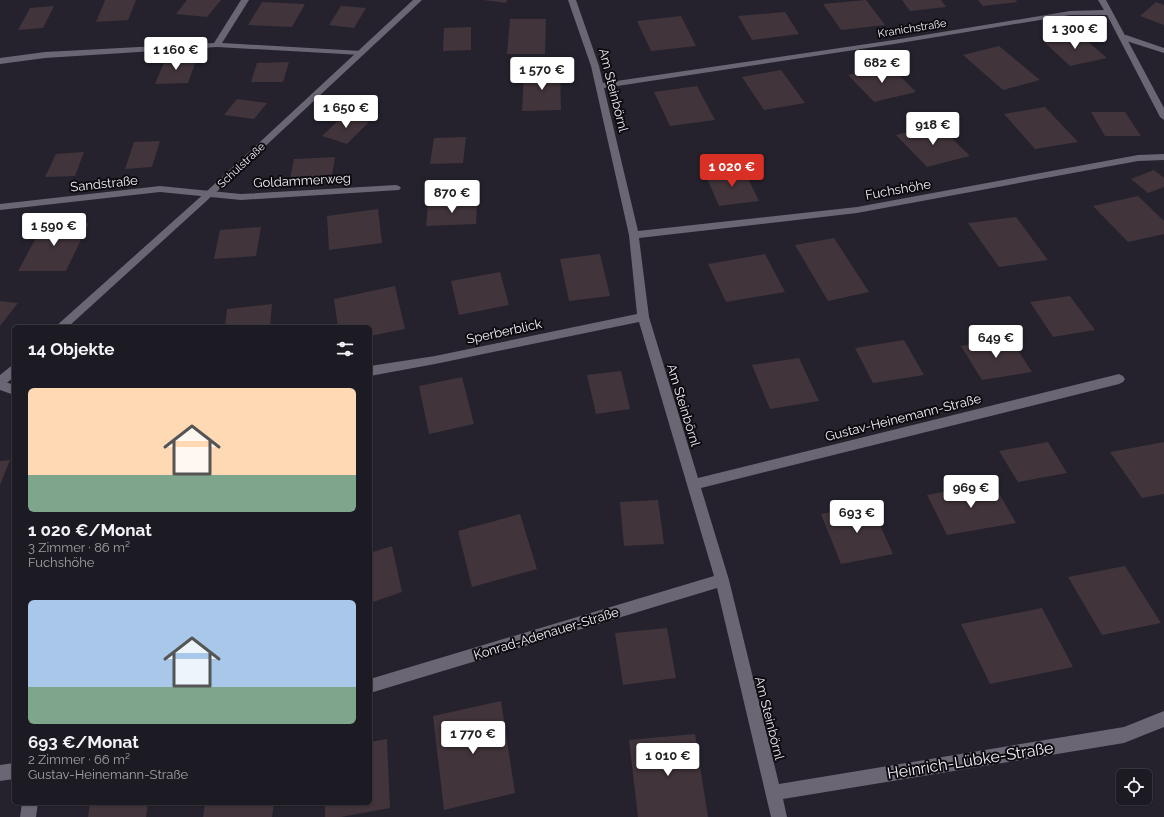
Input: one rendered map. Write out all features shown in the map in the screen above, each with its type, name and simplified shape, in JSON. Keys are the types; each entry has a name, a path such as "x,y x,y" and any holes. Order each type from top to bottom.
{"street":[{"path":"217,45 245,0"},
{"name":"Schulstraße","path":"63,325 210,193 418,0"},
{"name":"Am Steinbörnl","path":"572,0 595,66 634,235 643,317 722,580 779,817"},
{"path":"1102,0 1123,36 1164,117"},
{"name":"Kranichstraße","path":"599,86 894,42 1070,13 1110,13"},
{"path":"1123,36 1164,51"},
{"path":"0,61 45,55 217,45 361,53"},
{"name":"Fuchshöhe","path":"634,235 857,210 1138,158 1164,157"},
{"name":"Goldammerweg","path":"210,193 241,197 396,188"},
{"name":"Sandstraße","path":"0,207 160,190 210,193"},
{"name":"Sperberblick","path":"372,371 435,360 643,317"},
{"path":"12,372 0,384 12,389"},
{"name":"Gustav-Heinemann-Straße","path":"694,484 1119,379"},
{"name":"Konrad-Adenauer-Straße","path":"372,685 722,580"},
{"name":"Heinrich-Lübke-Straße","path":"773,793 1124,735 1164,719"},
{"path":"0,773 12,771"},
{"path":"28,817 30,805"}],"building":[{"path":"105,0 136,0 128,20 96,22"},
{"path":"187,0 221,0 207,17 176,14"},
{"path":"483,0 507,0 506,3"},
{"path":"866,0 885,25 841,30 823,4"},
{"path":"902,0 941,0 946,7 910,11"},
{"path":"978,0 1015,0 1018,2 983,6"},
{"path":"262,2 305,4 292,27 248,25"},
{"path":"1156,2 1164,5 1164,25 1140,16"},
{"path":"54,6 43,28 18,30 30,8"},
{"path":"341,6 366,8 354,28 329,25"},
{"path":"785,12 799,34 752,40 738,16"},
{"path":"681,16 696,46 651,51 637,21"},
{"path":"510,19 546,19 545,54 507,54"},
{"path":"471,27 471,50 443,51 444,28"},
{"path":"1080,35 1107,58 1070,66 1044,42"},
{"path":"999,46 1040,80 1003,90 963,55"},
{"path":"197,58 188,83 155,84 165,60"},
{"path":"289,62 283,82 251,82 257,63"},
{"path":"889,65 916,92 874,102 848,75"},
{"path":"781,70 805,103 764,110 742,77"},
{"path":"560,71 561,110 522,111 524,72"},
{"path":"697,86 715,120 670,126 654,92"},
{"path":"237,99 267,103 254,119 224,115"},
{"path":"1045,107 1078,142 1035,149 1004,114"},
{"path":"1091,112 1125,112 1141,136 1105,136"},
{"path":"344,115 369,122 347,144 322,136"},
{"path":"938,125 970,156 927,167 896,135"},
{"path":"466,137 463,163 430,164 434,138"},
{"path":"160,141 152,167 125,169 134,142"},
{"path":"84,152 75,176 45,177 56,154"},
{"path":"335,157 331,182 289,184 294,159"},
{"path":"744,170 759,201 719,206 705,174"},
{"path":"1154,170 1164,178 1164,187 1148,193 1131,179"},
{"path":"1138,196 1164,221 1164,234 1128,242 1093,206"},
{"path":"477,202 476,224 426,226 428,204"},
{"path":"378,209 382,243 329,250 327,216"},
{"path":"1016,217 1048,260 999,267 968,223"},
{"path":"44,223 89,223 66,271 18,271"},
{"path":"261,227 256,256 214,259 220,230"},
{"path":"834,238 869,292 828,301 795,245"},
{"path":"600,254 610,296 569,301 560,259"},
{"path":"765,254 785,292 726,302 708,264"},
{"path":"500,272 509,305 459,315 451,281"},
{"path":"395,286 405,329 372,336 372,325 338,325 334,299"},
{"path":"1070,296 1095,330 1053,337 1030,302"},
{"path":"0,301 18,303 0,326"},
{"path":"272,304 270,325 225,325 227,309"},
{"path":"1010,338 1032,372 982,380 961,346"},
{"path":"904,340 924,375 873,383 855,348"},
{"path":"799,358 819,401 770,409 752,365"},
{"path":"621,371 630,409 596,414 587,375"},
{"path":"462,377 474,424 429,434 419,386"},
{"path":"1048,442 1067,473 1018,482 999,451"},
{"path":"1164,442 1164,494 1142,498 1110,452"},
{"path":"10,460 0,485 0,461"},
{"path":"993,483 1016,523 947,535 927,495"},
{"path":"658,500 664,544 624,546 620,502"},
{"path":"871,505 893,554 841,564 821,514"},
{"path":"520,514 537,569 472,587 458,531"},
{"path":"392,546 402,592 372,602 372,552"},
{"path":"1125,566 1161,623 1102,635 1068,577"},
{"path":"1042,608 1073,667 990,684 961,624"},
{"path":"667,628 676,678 623,685 615,633"},
{"path":"501,701 515,793 444,810 433,716"},
{"path":"695,734 708,817 638,817 629,740"},
{"path":"387,739 390,808 341,817 325,817 325,805 372,805 372,742"},
{"path":"90,805 148,805 146,817 88,817"},
{"path":"205,805 274,805 272,817 203,817"}]}
